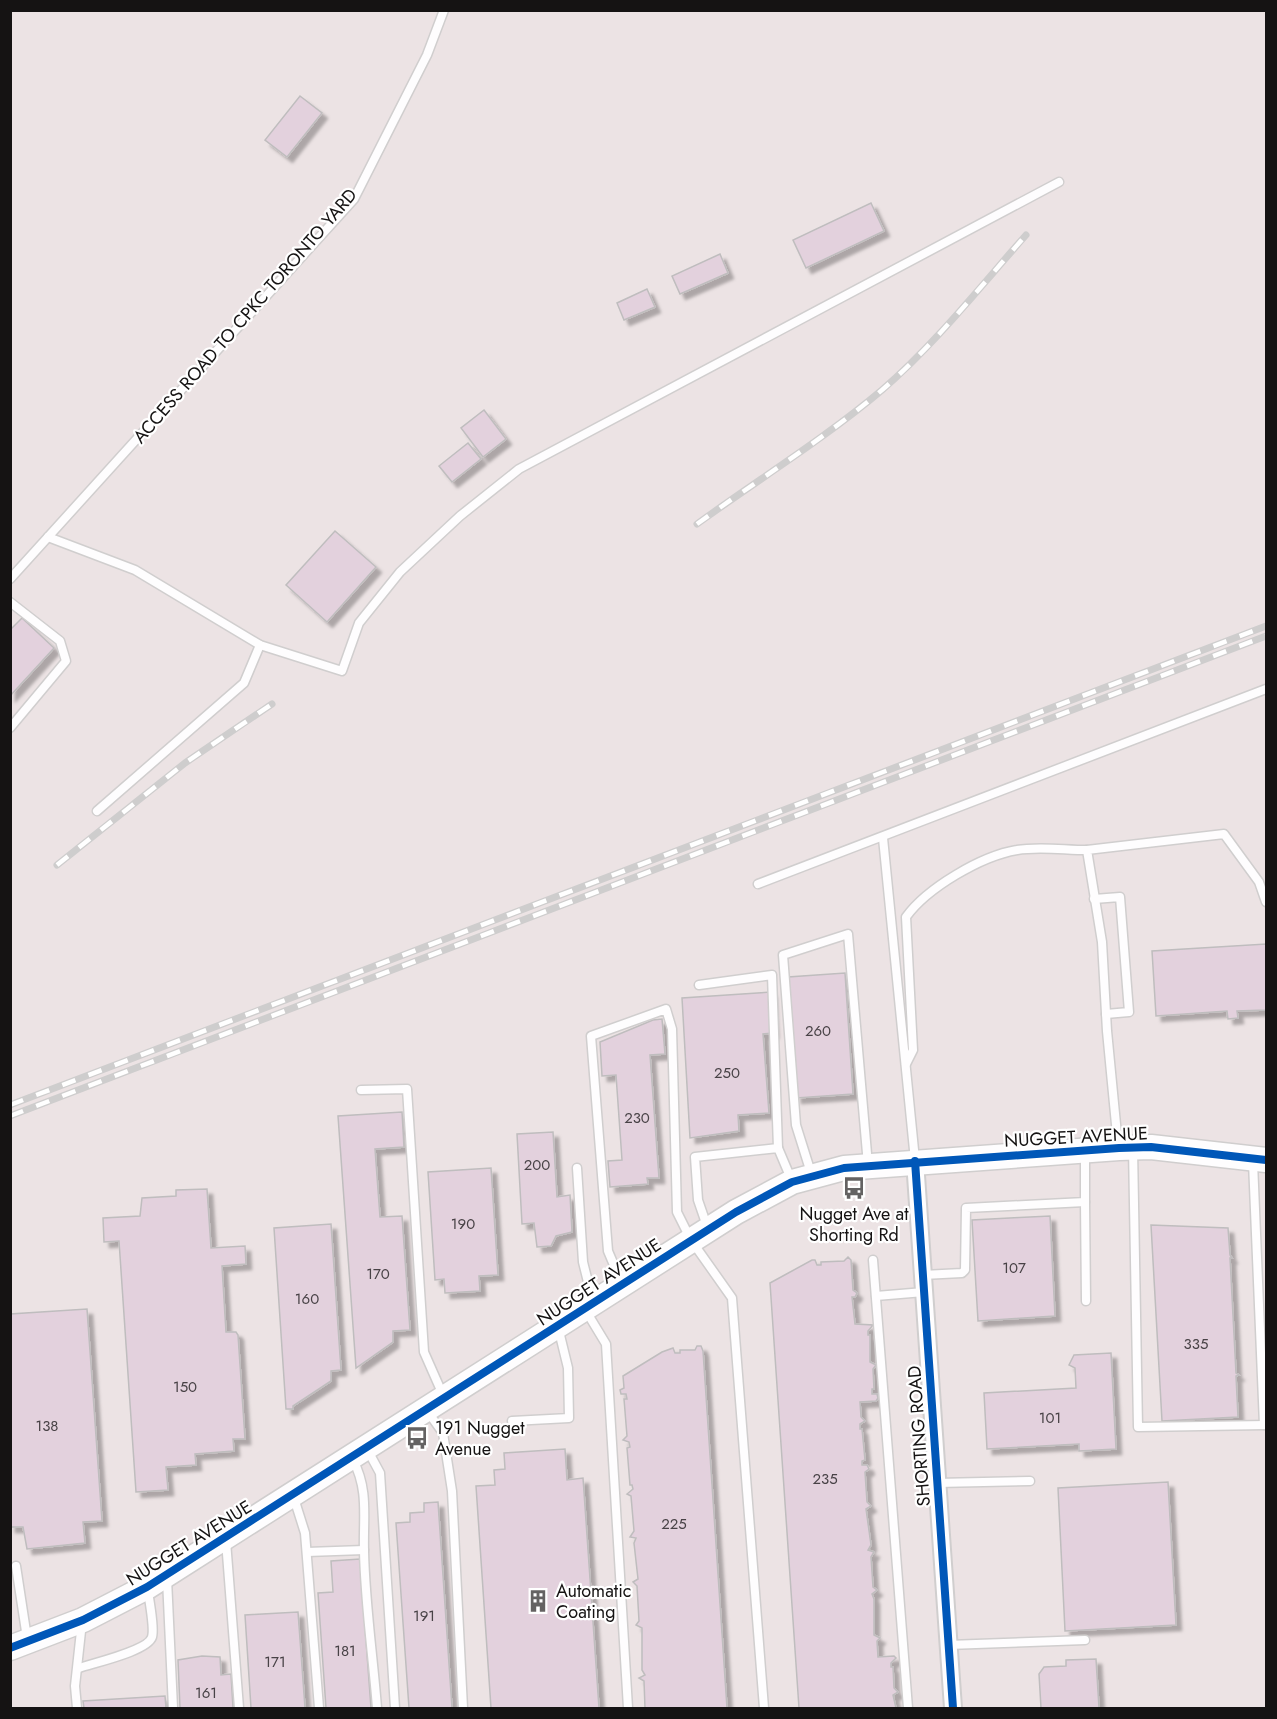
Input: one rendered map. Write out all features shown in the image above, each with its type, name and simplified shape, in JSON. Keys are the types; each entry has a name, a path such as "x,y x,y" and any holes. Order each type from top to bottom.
{"street":[{"name":"NUGGET AVENUE","path":"19,1644 82,1620 157,1581 558,1327 588,1305 700,1234 802,1179 844,1167 1126,1148 1260,1159"},
{"name":"SHORTING ROAD","path":"915,1161 953,1708"}],"lane":[{"name":"ACCESS ROAD TO CPKC TORONTO YARD","path":"10,579 354,200 427,55 444,10"},
{"path":"48,537 135,570 260,645 342,671 359,623 400,572 460,516 519,469 1059,182"},
{"path":"10,602 60,641 66,661 10,728"},
{"path":"97,811 244,683 260,645"},
{"path":"758,884 883,838 1266,689"},
{"path":"906,1064 913,1050 906,917 918,901 972,866 1017,849 1087,850 1224,834 1259,882 1266,902"},
{"path":"883,838 915,1161"},
{"path":"1087,850 1102,942 1107,1032 1126,1148 1138,1427 1265,1425 1260,1159"},
{"path":"1094,899 1120,897 1129,1012 1106,1014"},
{"path":"802,1179 783,955 848,934 868,1165"},
{"path":"699,985 772,975 778,1148 802,1179"},
{"path":"622,1284 608,1251 591,1036 666,1009 672,1029 677,1212 700,1234 732,1298 764,1708"},
{"path":"361,1090 407,1089 424,1352 452,1491 463,1708"},
{"path":"700,1234 695,1157 778,1148"},
{"path":"1085,1150 1086,1301"},
{"path":"577,1168 588,1305 606,1344 627,1708"},
{"path":"876,1296 962,1273 965,1270 966,1208 1085,1202"},
{"path":"873,1260 908,1708"},
{"path":"512,1420 569,1418 568,1368 558,1327"},
{"path":"360,1453 366,1511 364,1550 377,1708"},
{"path":"360,1453 380,1473 395,1708"},
{"path":"937,1482 1030,1481"},
{"path":"293,1495 305,1533 319,1708"},
{"path":"225,1538 239,1708"},
{"path":"306,1552 364,1550"},
{"path":"16,1566 19,1644"},
{"path":"79,1668 139,1649 148,1643 153,1637 157,1581"},
{"path":"157,1581 173,1708"},
{"path":"76,1708 75,1686 79,1668 82,1620"},
{"path":"948,1645 1085,1640"}],"shaded area":[{"path":"11,11 1266,11 1266,1708 11,1708"}],"building":[{"path":"300,96 322,113 287,157 265,140"},
{"path":"871,203 884,231 806,268 793,240"},
{"path":"720,254 728,273 680,294 672,276"},
{"path":"647,289 655,307 624,320 617,303"},
{"path":"484,410 506,439 483,457 461,428"},
{"path":"468,443 481,459 452,482 439,466"},
{"path":"335,531 376,567 327,622 286,585"},
{"path":"22,618 54,648 10,696 10,630"},
{"path":"1266,944 1266,1010 1237,1011 1238,1018 1228,1019 1227,1011 1156,1016 1152,951"},
{"path":"845,973 853,1094 796,1098 788,977"},
{"path":"771,992 773,1033 763,1034 769,1113 738,1115 739,1131 690,1138 682,998"},
{"path":"662,1019 665,1054 650,1055 659,1178 647,1178 648,1184 610,1187 608,1161 622,1160 616,1075 602,1076 600,1042 653,1020"},
{"path":"402,1112 404,1147 375,1149 380,1217 402,1216 410,1330 393,1331 393,1342 356,1368 338,1116"},
{"path":"553,1132 557,1197 570,1195 572,1232 556,1236 551,1246 537,1247 534,1223 522,1224 517,1134"},
{"path":"491,1168 498,1275 479,1276 480,1291 445,1293 444,1279 435,1280 428,1172"},
{"path":"207,1189 211,1248 245,1246 246,1264 222,1266 226,1332 236,1332 238,1335 245,1439 233,1439 234,1451 195,1454 196,1465 166,1467 168,1490 136,1492 119,1241 104,1242 103,1218 140,1216 142,1198 176,1196 176,1190"},
{"path":"1050,1216 1055,1316 978,1321 972,1220"},
{"path":"331,1224 341,1370 331,1371 331,1381 293,1406 293,1409 286,1409 274,1228"},
{"path":"1151,1225 1228,1228 1232,1258 1230,1258 1236,1373 1239,1375 1236,1376 1238,1417 1162,1421"},
{"path":"848,1257 851,1260 853,1290 857,1293 855,1297 852,1297 855,1324 873,1325 868,1331 870,1362 876,1365 873,1369 872,1394 877,1394 878,1398 876,1401 860,1402 861,1417 865,1421 860,1424 865,1460 862,1461 862,1465 867,1465 869,1469 865,1472 867,1502 871,1506 866,1509 871,1545 868,1550 874,1552 871,1557 873,1587 877,1590 872,1594 874,1635 880,1638 877,1641 878,1657 894,1656 896,1658 891,1663 891,1667 893,1667 894,1688 898,1692 893,1695 896,1708 799,1708 770,1283 812,1260 815,1260 817,1265 821,1265 821,1262 844,1261"},
{"path":"87,1309 102,1521 83,1522 85,1543 27,1549 23,1527 10,1527 10,1314"},
{"path":"697,1346 701,1346 703,1351 727,1708 645,1708 644,1681 639,1678 645,1675 642,1670 642,1628 636,1625 639,1621 637,1586 633,1582 638,1579 634,1543 636,1538 630,1537 634,1531 631,1496 627,1494 633,1489 630,1485 627,1448 630,1447 629,1442 623,1440 627,1436 624,1399 627,1399 626,1394 621,1394 620,1390 624,1388 623,1376 662,1352 673,1348 675,1353 680,1353 680,1350 695,1350"},
{"path":"1111,1353 1116,1449 1079,1451 1079,1444 987,1449 984,1393 1076,1388 1075,1368 1069,1365 1074,1355"},
{"name":"Automatic Coating","path":"565,1449 567,1480 583,1478 599,1708 491,1708 476,1486 495,1485 494,1470 505,1469 504,1453"},
{"path":"1168,1482 1176,1625 1065,1631 1058,1488"},
{"path":"438,1502 452,1708 409,1708 396,1523 410,1522 410,1513 424,1512 424,1503"},
{"path":"360,1559 371,1708 326,1708 318,1593 333,1592 331,1561"},
{"path":"298,1612 305,1708 251,1708 245,1615"},
{"path":"202,1656 220,1657 221,1675 231,1674 233,1708 180,1708 178,1660"},
{"path":"1096,1659 1099,1708 1041,1708 1039,1674 1044,1667 1066,1666 1066,1660"},
{"path":"165,1696 166,1708 84,1708 83,1701"}],"railway":[{"path":"697,524 814,442 882,390 939,334 1026,235"},
{"path":"10,1105 1266,626"},
{"path":"10,1116 1266,636"},
{"path":"57,865 185,763 272,704"}],"cycle path":[{"path":"10,1648 83,1620 147,1587 736,1212 792,1182 844,1168 1119,1148 1151,1147 1266,1160"},
{"path":"915,1161 953,1708"}],"place":[{"name":"Nugget Ave at Shorting Rd","path":"854,1188"},
{"name":"191 Nugget Avenue","path":"417,1438"},
{"name":"Automatic Coating","path":"538,1601"}]}
